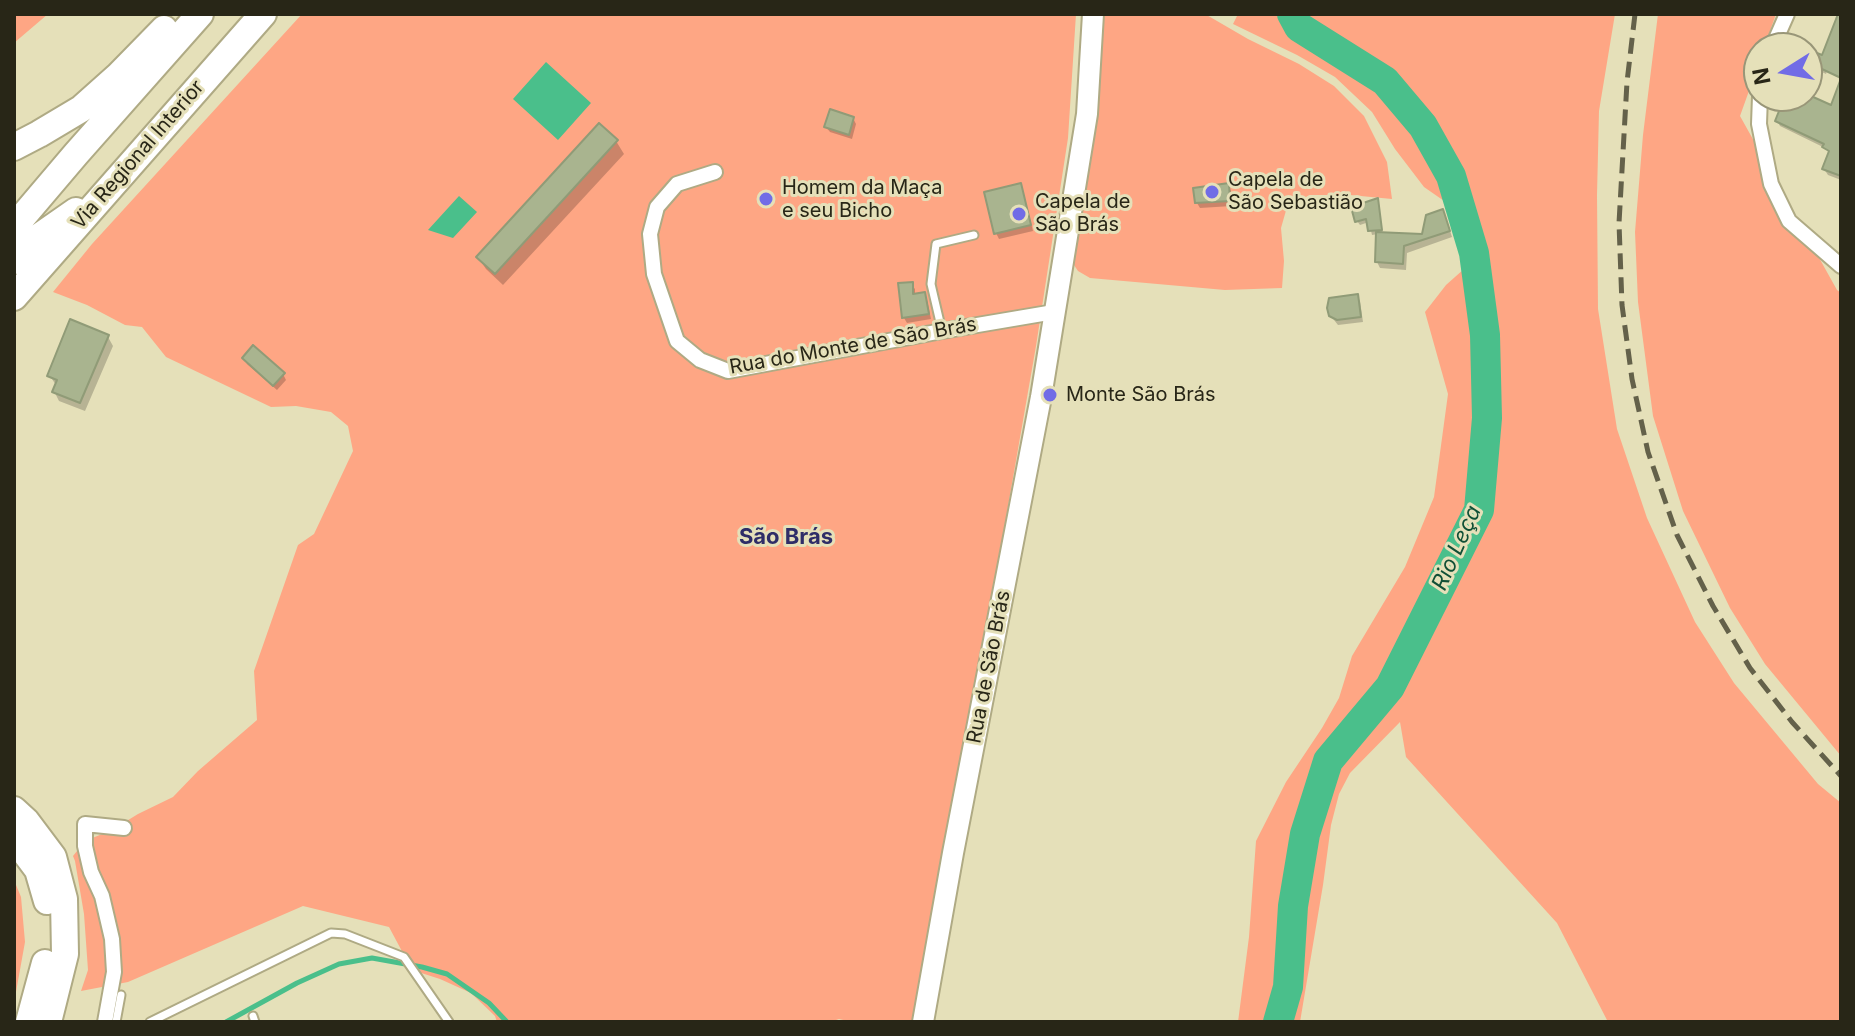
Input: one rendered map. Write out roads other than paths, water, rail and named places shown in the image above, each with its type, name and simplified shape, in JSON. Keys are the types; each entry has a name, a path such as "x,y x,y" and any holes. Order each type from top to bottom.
{"highway":[{"path":"14,147 81,109 167,27 188,14"},
{"path":"14,227 200,14"},
{"name":"Via Regional Interior","path":"14,297 263,14"},
{"path":"14,205 76,154"},
{"path":"14,261 33,241 112,186"},
{"path":"14,810 53,857 64,899 65,954 48,1022"},
{"path":"14,838 38,870 49,908 47,956 29,1022"}],"main road":[{"name":"Rua de São Brás","path":"923,1022 1038,412 1087,114 1093,14"}],"street":[{"path":"1759,112 1771,184 1789,221 1841,266"},
{"name":"Rua do Monte de São Brás","path":"715,172 677,184 657,207 650,234 654,274 677,341 700,360 728,371 1054,312"},
{"path":"105,1022 114,972 112,939 102,896 91,872 85,846 85,824 124,828"}],"lane":[{"path":"942,331 931,284 936,244 974,235"},
{"path":"150,1022 331,933 345,934 404,957 448,1022"},
{"path":"116,1022 121,995"}],"waterway":[{"name":"Rio Leça","path":"1278,1022 1288,987 1293,906 1305,834 1328,761 1390,687 1479,510 1487,418 1485,335 1474,253 1451,176 1423,126 1385,81 1299,27 1292,14"},
{"path":"226,1022 339,964 372,958 447,974 489,1003 507,1022"}],"railway":[{"path":"1635,14 1627,82 1619,223 1622,305 1632,379 1648,452 1677,535 1713,606 1750,668 1792,722 1841,776"}],"place":[{"name":"Capela de São Sebastião","path":"1212,192"},
{"name":"Homem da Maça e seu Bicho","path":"766,199"},
{"name":"Capela de São Brás","path":"1019,214"},
{"name":"Monte São Brás","path":"1050,395"}],"district":[{"name":"São Brás","path":"786,537"}]}
